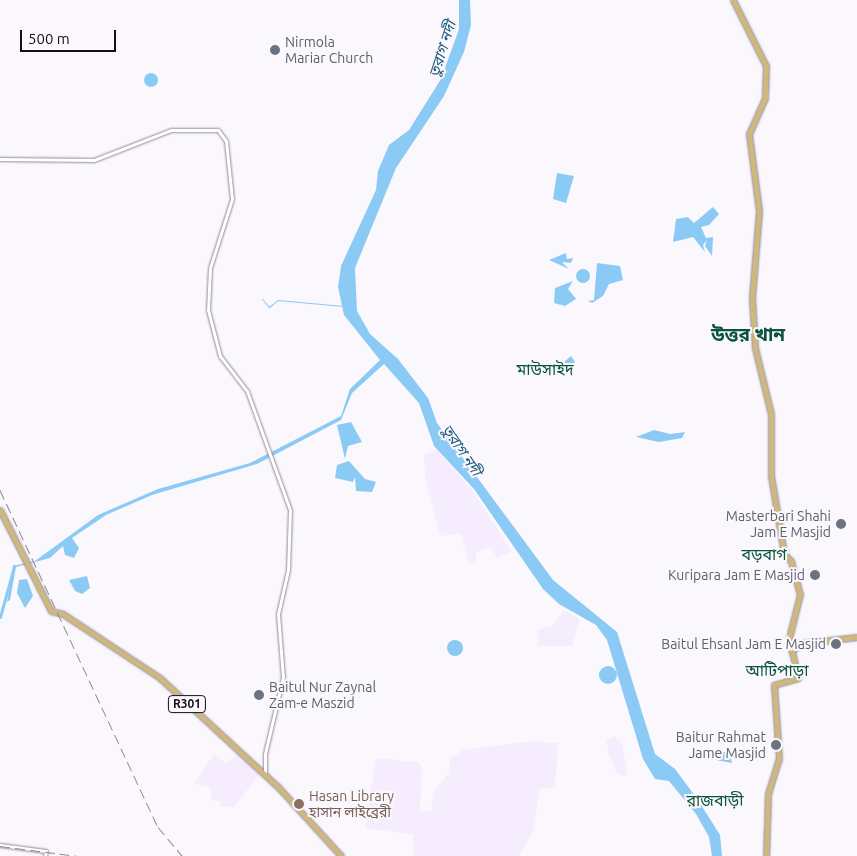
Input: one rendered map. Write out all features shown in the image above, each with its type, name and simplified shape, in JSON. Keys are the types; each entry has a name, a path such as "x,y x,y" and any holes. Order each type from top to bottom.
{"main road":[{"path":"733,0 766,66 765,98 749,134 759,211 752,298 757,368 773,424 771,465 779,530 784,554 790,559 800,590 791,650 798,678 774,685 779,758 768,794 766,856"},
{"name":"R301","path":"0,510 51,611 63,614 148,670 265,775 341,856"},
{"path":"791,650 805,643 857,637"}],"street":[{"path":"0,159 90,161 162,131 221,132 232,198 210,268 208,310 220,356 247,392 290,510 288,570 278,620 283,677 265,754 265,775"},
{"path":"0,845 46,851 45,856"}],"shaded area":[{"path":"437,450 473,491 512,552 497,558 491,547 476,552 477,563 468,563 461,533 440,536 425,479 424,455"},
{"path":"564,610 580,619 572,646 538,646 538,630 552,626"},
{"path":"614,736 622,743 628,776 618,775 609,755 606,740"},
{"path":"532,741 558,743 555,787 539,789 534,830 519,856 414,856 413,835 365,828 376,758 418,762 422,766 420,811 431,811 433,793 449,772 450,759 463,750"},
{"path":"214,754 226,764 238,754 260,773 234,807 220,806 220,801 212,800 210,787 194,784"}],"water":[{"name":"তুরাগ নদী","path":"459,0 470,0 471,25 464,52 444,96 396,168 355,268 357,311 370,334 398,359 428,398 437,423 553,580 617,632 655,754 675,769 698,800 720,835 722,856 712,856 709,837 696,814 669,781 655,779 643,759 607,640 596,625 559,604 543,589 474,489 434,446 419,403 384,364 352,393 341,420 257,464 152,495 106,515 72,538 79,548 74,558 65,555 63,546 50,558 16,567 10,600 7,602 13,566 35,561 98,515 158,489 250,463 341,416 350,389 380,360 344,315 338,287 341,266 376,190 378,171 389,145 409,130 441,79 459,29"},
{"path":"148,73 154,73 158,80 154,87 148,87 144,83 144,77"},
{"path":"557,173 574,176 566,203 553,199"},
{"path":"713,207 719,214 709,225 701,227 706,238 713,237 712,256 705,246 707,240 703,245 705,252 693,237 673,242 676,219 688,217 694,223"},
{"path":"566,253 567,259 573,258 571,263 562,262 569,269 549,260"},
{"path":"597,263 620,266 623,280 609,284 603,296 592,303 588,301 594,300"},
{"path":"580,269 586,269 590,276 586,283 580,283 576,279 576,273"},
{"path":"573,281 568,289 576,299 565,306 554,303 555,288"},
{"path":"571,356 575,362 565,377 564,362"},
{"path":"351,422 362,442 348,446 345,459 337,425"},
{"path":"654,430 670,434 685,432 682,438 659,442 636,437"},
{"path":"349,461 365,479 376,482 372,492 356,491 355,477 353,482 335,478 337,465"},
{"path":"87,576 90,588 82,594 75,591 69,580"},
{"path":"27,579 33,596 25,608 17,593 19,580"},
{"path":"455,640 461,642 463,648 461,654 455,656 449,654 447,648 449,642"},
{"path":"608,666 614,669 617,675 614,681 608,684 602,681 599,675 602,669"},
{"path":"715,752 730,752 732,763 716,760"}],"waterway":[{"path":"262,299 269,307 278,300 343,306"},
{"path":"0,617 14,566"}],"railway":[{"path":"0,490 158,827 182,856"},
{"path":"0,846 77,856"}],"place":[{"name":"Nirmola Mariar Church","path":"275,50"},
{"name":"Masterbari Shahi Jam E Masjid","path":"841,524"},
{"name":"Kuripara Jam E Masjid","path":"815,575"},
{"name":"Baitul Ehsanl Jam E Masjid","path":"836,644"},
{"name":"Baitul Nur Zaynal Zam-e Maszid","path":"259,695"},
{"name":"Baitur Rahmat Jame Masjid","path":"776,745"},
{"name":"Hasan Library হাসান লাইব্রেরী","path":"299,804"}],"district":[{"name":"উত্তর খান","path":"748,335"},
{"name":"মাউসাইদ","path":"545,369"},
{"name":"বড়বাগ","path":"764,554"},
{"name":"আটিপাড়া","path":"777,670"},
{"name":"রাজবাড়ী","path":"715,800"}]}
